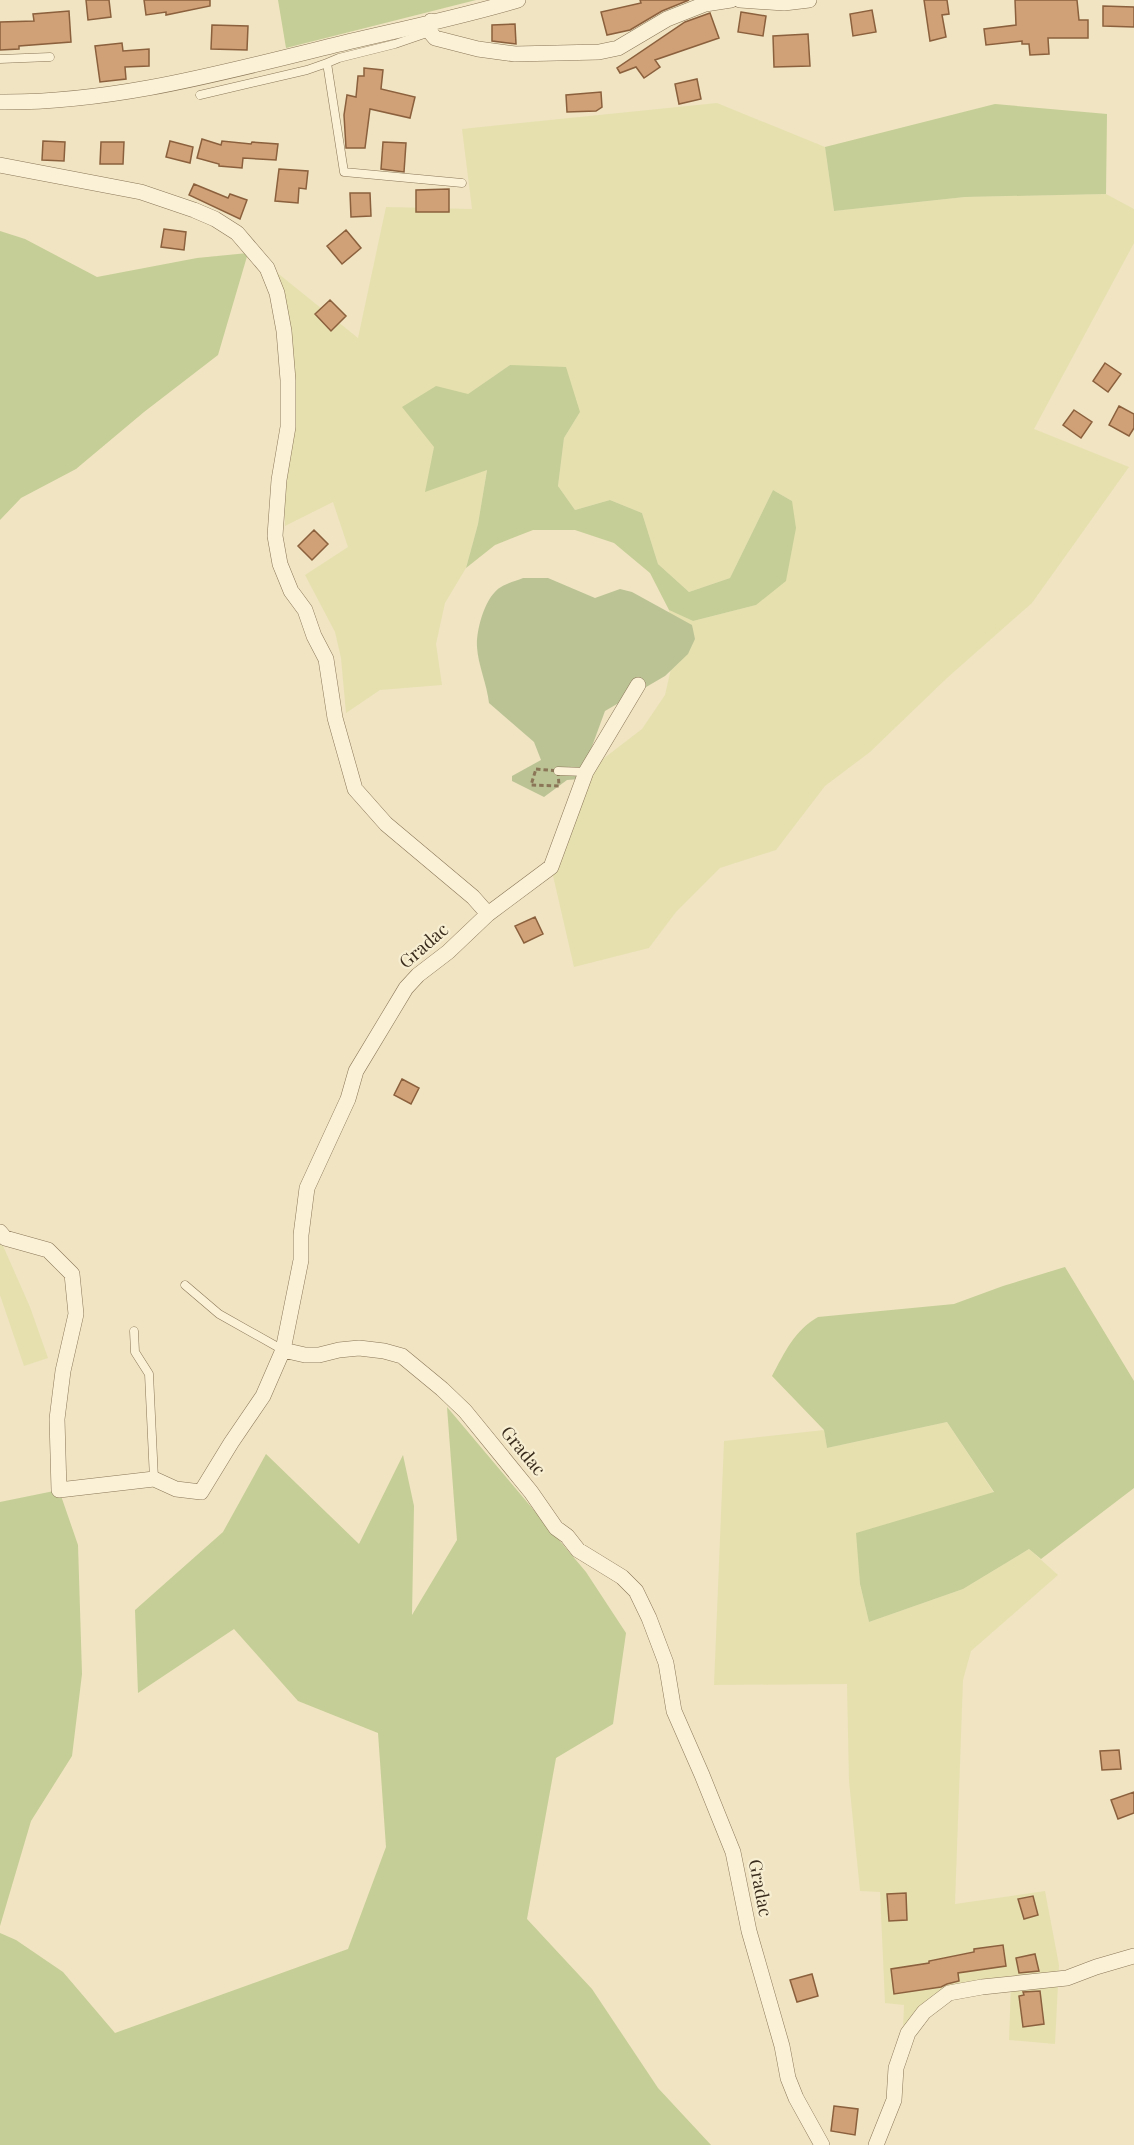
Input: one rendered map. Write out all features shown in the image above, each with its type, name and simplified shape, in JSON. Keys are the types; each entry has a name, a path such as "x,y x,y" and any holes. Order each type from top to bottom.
{"street":[{"path":"0,102 85,99 195,78 431,27 518,0"},
{"path":"431,27 435,38 478,49 515,54 599,52 618,48 667,19 705,4 731,0"},
{"path":"740,0 784,3 809,0"},
{"path":"0,165 141,192 194,210 215,219 237,233 267,268 277,293 284,331 288,380 288,427 279,480 275,536 280,564 291,591 305,610 314,636 327,659 335,718 355,789 386,824 473,897 488,914"},
{"name":"Gradac","path":"638,685 586,772 551,867 488,914 448,952 418,975 406,988 356,1071 348,1099 307,1188 301,1235 301,1260 283,1350 305,1355 319,1355 359,1348 402,1356 465,1411 531,1491 556,1528 578,1550 622,1577 636,1591 649,1617 666,1663 674,1711 733,1852 749,1931 782,2046 788,2078 796,2098 822,2145"},
{"path":"0,1232 5,1238 48,1250 72,1274 76,1314 63,1371 57,1419 59,1490 154,1479 176,1489 201,1491 263,1396 283,1350"},
{"path":"876,2145 894,2100 896,2068 908,2034 924,2012 949,1993 1067,1978 1134,1956"}],"lane":[{"path":"200,95 307,70 339,58 395,45 431,27"},
{"path":"0,59 50,57"},
{"path":"327,63 344,172 462,183"},
{"path":"558,771 586,772"},
{"path":"185,1285 219,1314 283,1350"},
{"path":"134,1331 135,1352 149,1374 154,1479"}],"path":[{"path":"536,769 558,771 559,786 531,785 536,769"}],"shaded area":[{"path":"717,103 825,147 834,211 965,197 1106,194 1134,209 1134,243 1034,429 1129,467 1032,603 947,678 870,752 825,786 776,850 720,868 676,912 649,948 574,967 551,867 586,772 642,729 665,695 675,651 669,610 693,621 756,605 792,501 773,490 730,578 689,592 658,564 642,513 610,500 575,510 558,486 564,438 580,412 510,365 468,394 434,448 426,491 487,469 478,524 466,568 445,603 436,644 442,685 380,690 346,713 341,658 335,632 305,575 348,547 333,502 285,526 284,478 288,427 275,271 358,338 386,207 472,209 462,129"},
{"path":"0,1239 30,1307 48,1358 24,1366 0,1295"},
{"path":"947,1422 994,1493 857,1533 860,1584 869,1622 963,1589 1029,1549 1058,1575 971,1651 963,1680 955,1904 1045,1891 1059,1965 1055,2044 1009,2040 1011,1982 943,1993 903,2029 904,2005 885,2003 880,1892 860,1891 849,1781 847,1684 714,1685 724,1441 824,1430 827,1448"}],"green space":[{"path":"278,0 476,0 286,48"},
{"path":"995,104 1107,114 1106,194 965,197 834,211 825,147"},
{"path":"0,231 25,239 97,277 197,258 248,253 218,355 144,412 76,469 21,498 0,520"},
{"path":"510,365 566,367 580,412 564,438 558,486 575,510 610,500 642,513 658,564 689,592 730,578 773,490 792,501 796,528 786,581 756,605 693,621 669,610 650,573 614,543 575,530 533,530 495,545 466,568 478,524 487,470 425,492 434,447 402,407 436,386 468,394"},
{"path":"523,578 548,578 595,598 620,589 632,592 692,625 695,639 688,654 665,676 605,711 580,779 567,780 544,797 512,781 512,776 541,760 534,742 489,703 477,647 480,623 490,598 501,587"},
{"path":"1065,1267 1134,1381 1134,1488 1041,1559 1029,1549 963,1589 869,1622 860,1584 856,1533 994,1492 947,1422 827,1448 824,1430 772,1376 781,1359 796,1335 818,1317 954,1304"},
{"path":"447,1407 586,1572 626,1633 613,1724 556,1758 527,1919 592,1989 658,2088 711,2145 0,2145 0,1933 16,1940 63,1972 115,2033 348,1949 386,1847 378,1733 298,1701 234,1629 138,1693 135,1610 223,1532 266,1454 359,1544 403,1455 414,1506 412,1615 457,1540"},
{"path":"59,1490 78,1545 82,1674 72,1756 31,1821 0,1926 0,1502"}],"building":[{"path":"86,0 109,0 111,17 88,20"},
{"path":"144,0 210,0 210,6 166,15 166,12 146,15"},
{"path":"640,0 689,0 662,11 630,30 607,35 601,12 641,3"},
{"path":"924,0 947,0 949,14 942,15 946,37 930,41"},
{"path":"1015,0 1077,0 1079,20 1088,20 1088,38 1048,38 1049,54 1030,55 1029,44 1022,44 1022,41 986,45 984,29 1016,25"},
{"path":"1103,6 1134,7 1134,27 1103,26"},
{"path":"872,10 876,32 853,36 850,14"},
{"path":"69,11 71,42 19,46 19,49 0,50 0,22 34,21 33,14"},
{"path":"741,12 766,16 763,36 738,32"},
{"path":"710,13 719,38 655,60 660,67 644,78 636,67 620,73 617,68 685,22"},
{"path":"515,24 516,44 492,41 492,25"},
{"path":"212,25 248,26 247,50 211,49"},
{"path":"808,34 810,66 774,67 773,36"},
{"path":"122,43 123,51 149,49 149,66 125,67 126,79 100,82 95,46"},
{"path":"364,68 383,70 381,89 415,97 410,118 370,109 365,148 346,148 344,115 347,95 356,97 358,76 364,76"},
{"path":"697,79 701,99 679,104 675,84"},
{"path":"601,92 602,107 596,111 567,112 566,95"},
{"path":"202,139 221,145 222,141 278,144 276,160 243,158 242,168 219,166 219,164 197,158"},
{"path":"43,141 65,142 64,161 42,160"},
{"path":"170,141 193,147 190,163 166,157"},
{"path":"101,142 124,142 123,164 100,164"},
{"path":"383,142 406,143 404,172 381,169"},
{"path":"279,169 308,171 306,189 299,188 298,203 275,201"},
{"path":"194,184 228,198 230,194 247,200 240,219 189,195"},
{"path":"449,189 449,212 416,212 416,190"},
{"path":"350,193 370,193 371,216 351,217"},
{"path":"164,229 186,232 184,250 161,247"},
{"path":"346,230 361,248 342,264 327,246"},
{"path":"330,300 346,316 331,331 315,314"},
{"path":"1105,363 1121,374 1108,392 1093,381"},
{"path":"1119,406 1134,414 1134,428 1129,436 1109,425"},
{"path":"1074,410 1092,422 1081,438 1063,425"},
{"path":"314,530 328,544 312,560 298,546"},
{"path":"535,917 543,934 524,943 515,926"},
{"path":"402,1079 419,1088 411,1104 394,1095"},
{"path":"1119,1750 1121,1769 1102,1770 1100,1751"},
{"path":"1134,1792 1134,1813 1118,1819 1111,1800"},
{"path":"906,1893 907,1920 889,1921 887,1894"},
{"path":"1033,1896 1038,1915 1024,1919 1018,1899"},
{"path":"1003,1945 1006,1966 958,1973 959,1981 941,1987 894,1994 891,1969 929,1963 929,1961 974,1952 974,1949"},
{"path":"1035,1954 1039,1971 1019,1973 1016,1958"},
{"path":"812,1974 818,1996 797,2002 790,1980"},
{"path":"1040,1991 1044,2024 1023,2027 1019,1996 1024,1995 1023,1992"},
{"path":"834,2106 858,2109 855,2135 831,2131"}]}
